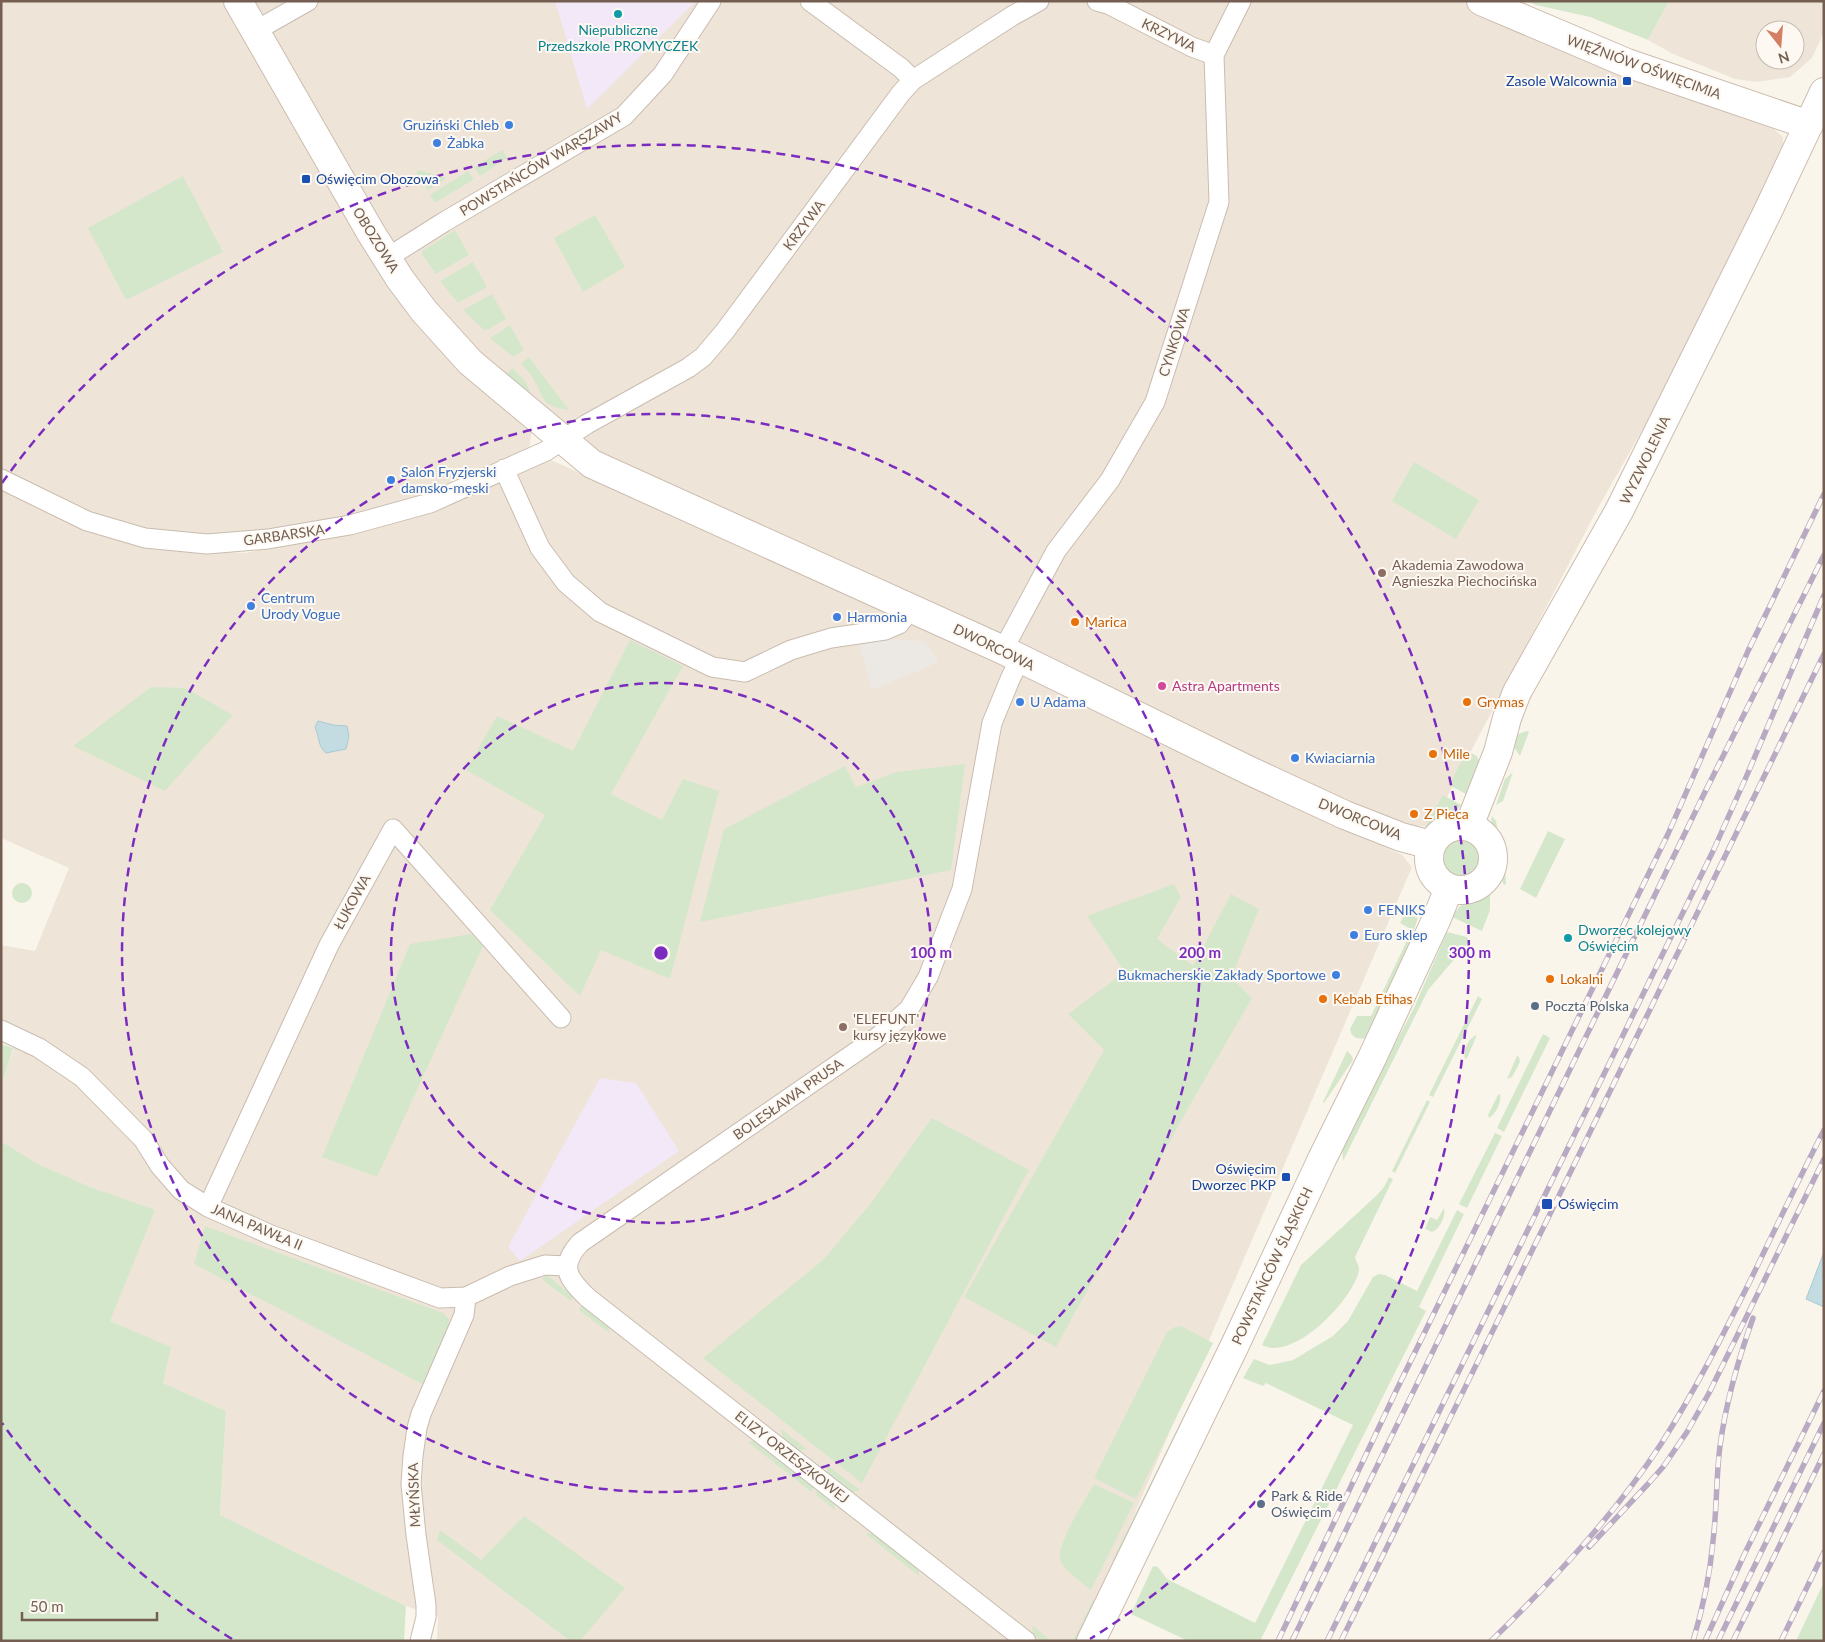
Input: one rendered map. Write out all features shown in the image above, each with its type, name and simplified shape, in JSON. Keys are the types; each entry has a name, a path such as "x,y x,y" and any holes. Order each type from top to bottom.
{"street":[{"name":"OBOZOWA","path":"238,1 343,186 400,279 424,311 470,362 561,440"},
{"path":"255,30 308,1"},
{"name":"POWSTAŃCÓW WARSZAWY","path":"387,258 444,222 624,116 663,74 711,1"},
{"path":"810,1 902,68 912,80"},
{"name":"KRZYWA","path":"561,440 688,368 703,357 725,331 912,80 1012,16 1039,1"},
{"name":"KRZYWA","path":"1097,1 1108,4 1192,47 1214,55"},
{"name":"CYNKOWA","path":"1011,655 1056,551 1110,480 1155,402 1219,202 1214,55 1241,1"},
{"name":"WIĘŹNIÓW OŚWIĘCIMIA","path":"1481,1 1627,63 1809,125"},
{"name":"WYZWOLENIA","path":"1469,826 1498,752 1507,718 1517,692 1619,512 1768,213 1824,92"},
{"name":"DWORCOWA","path":"561,440 592,464 1011,655 1248,770 1345,815 1402,837 1431,845"},
{"name":"GARBARSKA","path":"1,479 87,521 145,538 207,544 268,539 360,523 430,503 546,451 561,440"},
{"path":"504,469 540,548 566,583 600,612 712,667 745,672 791,650 831,638 884,630 899,624 911,609"},
{"name":"BOLESŁAWA PRUSA","path":"567,1266 569,1258 580,1242 879,1036 909,1009 928,977 962,889 992,723 1010,677 1011,655"},
{"path":"1469,826 1485,835 1490,842 1493,851 1492,869 1482,883 1474,888 1466,890 1448,888 1436,878 1430,868 1428,856 1431,845 1442,831 1451,827 1469,826"},
{"name":"ŁUKOWA","path":"208,1207 329,945 393,829 561,1018"},
{"name":"POWSTAŃCÓW ŚLĄSKICH","path":"1091,1641 1372,1058 1437,918 1448,888"},
{"name":"JANA PAWŁA II","path":"1,1030 39,1048 82,1077 142,1139 160,1166 181,1190 208,1207 272,1235 440,1298 466,1298 527,1270 545,1265 567,1266"},
{"name":"ELIZY ORZESZKOWEJ","path":"567,1266 572,1282 588,1298 1026,1641"},
{"name":"MŁYŃSKA","path":"420,1641 426,1617 426,1605 411,1492 413,1456 417,1428 464,1315 466,1298"}],"shaded area":[{"path":"1,1 228,1 292,122 532,429 529,449 427,495 384,508 270,533 206,537 145,530 89,513 1,471"},
{"path":"246,1 1472,1 1767,123 1783,137 1783,163 1720,294 1599,506 1432,826 1415,826 1352,808 593,448 496,375 401,266"},
{"path":"555,1 696,1 587,109"},
{"path":"1669,1 1824,1 1824,32 1812,58 1805,64 1805,20 1755,20 1755,70 1798,70 1790,77 1757,82 1735,79 1673,54 1648,40"},
{"path":"547,458 1052,689 1402,855 1412,867 1080,1641 437,1641 438,1617 406,1606 220,1515 226,1411 163,1383 170,1347 110,1322 93,1188 38,1164 1,1141 1,1087 19,1030 1,1019 1,945 35,951 69,868 1,838 1,483 169,549 245,553 327,536"},
{"path":"857,637 925,641 939,662 872,690"},
{"path":"600,1078 636,1083 679,1151 520,1261 508,1247"}],"green space":[{"path":"1528,1 1669,1 1648,40 1590,17 1536,5"},
{"path":"502,150 507,158 480,176 474,167"},
{"path":"418,170 447,178 428,190 416,172"},
{"path":"468,171 474,179 435,203 430,195"},
{"path":"183,176 223,252 126,300 88,228"},
{"path":"595,215 625,267 583,292 554,238"},
{"path":"455,230 469,255 436,274 422,254 422,251"},
{"path":"473,262 487,287 458,303 440,281"},
{"path":"492,294 506,319 485,331 463,310"},
{"path":"510,325 524,350 513,357 490,338"},
{"path":"529,357 569,410 554,407 543,398 531,376 521,364"},
{"path":"512,368 528,385 530,399 503,378"},
{"path":"1414,462 1479,500 1456,539 1392,501"},
{"path":"630,640 683,666 611,794 662,820 683,779 719,791 670,979 601,950 580,996 490,910 545,815 466,770 497,716 573,751"},
{"path":"151,687 185,688 233,715 165,791 73,746"},
{"path":"1526,731 1529,732 1520,756 1513,746 1516,735"},
{"path":"1467,751 1477,756 1479,762 1466,794 1449,785"},
{"path":"965,764 951,870 700,922 724,829 845,766 856,787 896,772"},
{"path":"1513,772 1503,801 1496,805 1505,779"},
{"path":"1443,795 1461,805 1453,816 1425,827"},
{"path":"1492,816 1496,821 1498,832 1504,844 1506,884 1504,885 1500,872 1501,854 1492,826"},
{"path":"1548,831 1565,839 1536,898 1520,889"},
{"path":"1461,839 1475,844 1480,858 1475,872 1461,877 1447,872 1442,858 1447,844"},
{"path":"22,883 29,886 32,893 29,900 22,903 15,900 12,893 15,886"},
{"path":"1174,884 1181,897 1157,939 1193,966 1231,894 1259,909 1231,978 1252,998 1190,1105 1056,1347 964,1297 1104,1050 1068,1014 1125,972 1087,916"},
{"path":"1490,889 1490,910 1482,931 1452,917 1460,906"},
{"path":"1405,913 1418,918 1407,949 1365,1038 1357,1038 1353,1036 1350,1029 1357,1016 1371,1016 1412,930 1400,923"},
{"path":"1447,932 1467,937 1469,942 1428,990 1343,1161 1342,1144 1414,1008"},
{"path":"471,934 483,946 377,1177 322,1157 410,944"},
{"path":"1478,996 1482,999 1433,1097 1429,1095"},
{"path":"1543,1034 1550,1038 1504,1132 1497,1128"},
{"path":"1477,1035 1465,1059 1464,1052 1467,1045 1471,1038"},
{"path":"1,1044 13,1048 1,1087"},
{"path":"1347,1051 1353,1060 1324,1103 1323,1102"},
{"path":"1517,1056 1520,1062 1512,1077 1507,1079"},
{"path":"1500,1094 1498,1107 1489,1118 1488,1115"},
{"path":"1427,1100 1430,1102 1395,1173 1392,1171"},
{"path":"932,1118 1029,1170 862,1483 703,1358 823,1260 871,1203"},
{"path":"1495,1133 1502,1136 1467,1208 1459,1204"},
{"path":"1,1141 38,1164 93,1188 155,1210 110,1321 171,1347 163,1383 226,1411 220,1515 406,1606 404,1641 1,1641"},
{"path":"1389,1177 1393,1179 1355,1257 1359,1271 1345,1298 1320,1326 1304,1337 1289,1345 1275,1348 1262,1345 1301,1265 1377,1195"},
{"path":"1444,1208 1443,1218 1438,1228 1432,1232 1425,1229 1430,1217 1437,1220"},
{"path":"1457,1210 1464,1214 1419,1307 1426,1311 1260,1641 1188,1641 1131,1614 1153,1566 1158,1567 1167,1579 1255,1623 1353,1425 1266,1383 1263,1386 1243,1378 1254,1359 1270,1365 1293,1360 1333,1336 1348,1321 1373,1277 1379,1274 1385,1275 1417,1291"},
{"path":"205,1226 443,1313 449,1319 449,1329 422,1384 194,1264"},
{"path":"546,1274 573,1297 571,1301 542,1280"},
{"path":"582,1304 609,1325 609,1333 579,1310"},
{"path":"1181,1326 1213,1343 1136,1499 1094,1478 1167,1332"},
{"path":"1193,1402 1117,1563 1112,1561 1190,1403"},
{"path":"781,1429 807,1449 798,1451 783,1439"},
{"path":"757,1440 815,1486 811,1492 748,1442"},
{"path":"826,1464 860,1490 852,1493 828,1474"},
{"path":"1094,1484 1134,1503 1091,1590 1065,1568 1060,1559 1060,1552 1072,1522"},
{"path":"819,1489 833,1500 835,1510 815,1494"},
{"path":"524,1516 625,1588 580,1641 570,1641 437,1540 440,1530 481,1560"},
{"path":"872,1533 918,1567 919,1576 866,1534"},
{"path":"1824,1582 1824,1641 1796,1641"},
{"path":"1093,1600 1097,1603 1079,1641 1073,1641"},
{"path":"1032,1625 1051,1641 1041,1641 1033,1634"}],"water":[{"path":"318,721 347,726 349,736 346,749 326,753 323,751 315,727"},
{"path":"1824,1252 1824,1307 1806,1299"}],"railway":[{"path":"1278,1641 1397,1389 1668,834 1748,651 1824,494"},
{"path":"1292,1641 1704,794 1824,555"},
{"path":"1327,1641 1714,849 1824,595"},
{"path":"1341,1641 1824,654"},
{"path":"1491,1641 1537,1595 1603,1522 1643,1471 1661,1444 1719,1342 1824,1130"},
{"path":"1589,1547 1663,1467 1687,1432 1709,1393 1824,1159"},
{"path":"1693,1641 1703,1604 1710,1566 1719,1458 1726,1413 1733,1381 1753,1318"},
{"path":"1705,1641 1744,1555 1824,1391"},
{"path":"1718,1641 1824,1423"},
{"path":"1733,1641 1824,1454"},
{"path":"1781,1641 1824,1552"}],"place":[{"name":"Niepubliczne Przedszkole PROMYCZEK","path":"618,14"},
{"name":"Zasole Walcownia","path":"1627,81"},
{"name":"Gruziński Chleb","path":"509,125"},
{"name":"Żabka","path":"437,143"},
{"name":"Oświęcim Obozowa","path":"306,179"},
{"name":"Salon Fryzjerski damsko-męski","path":"391,480"},
{"name":"Akademia Zawodowa Agnieszka Piechocińska","path":"1382,573"},
{"name":"Centrum Urody Vogue","path":"251,606"},
{"name":"Harmonia","path":"837,617"},
{"name":"Marica","path":"1075,622"},
{"name":"Astra Apartments","path":"1162,686"},
{"name":"U Adama","path":"1020,702"},
{"name":"Grymas","path":"1467,702"},
{"name":"Mile","path":"1433,754"},
{"name":"Kwiaciarnia","path":"1295,758"},
{"name":"Z Pieca","path":"1414,814"},
{"name":"FENIKS","path":"1368,910"},
{"name":"Euro sklep","path":"1354,935"},
{"name":"Dworzec kolejowy Oświęcim","path":"1568,938"},
{"name":"Bukmacherskie Zakłady Sportowe","path":"1336,975"},
{"name":"Lokalni","path":"1550,979"},
{"name":"Kebab Etihas","path":"1323,999"},
{"name":"Poczta Polska","path":"1535,1006"},
{"name":"'ELEFUNT' kursy językowe","path":"843,1027"},
{"name":"Oświęcim Dworzec PKP","path":"1286,1177"},
{"name":"Oświęcim","path":"1547,1204"},
{"name":"Park & Ride Oświęcim","path":"1261,1504"}]}
